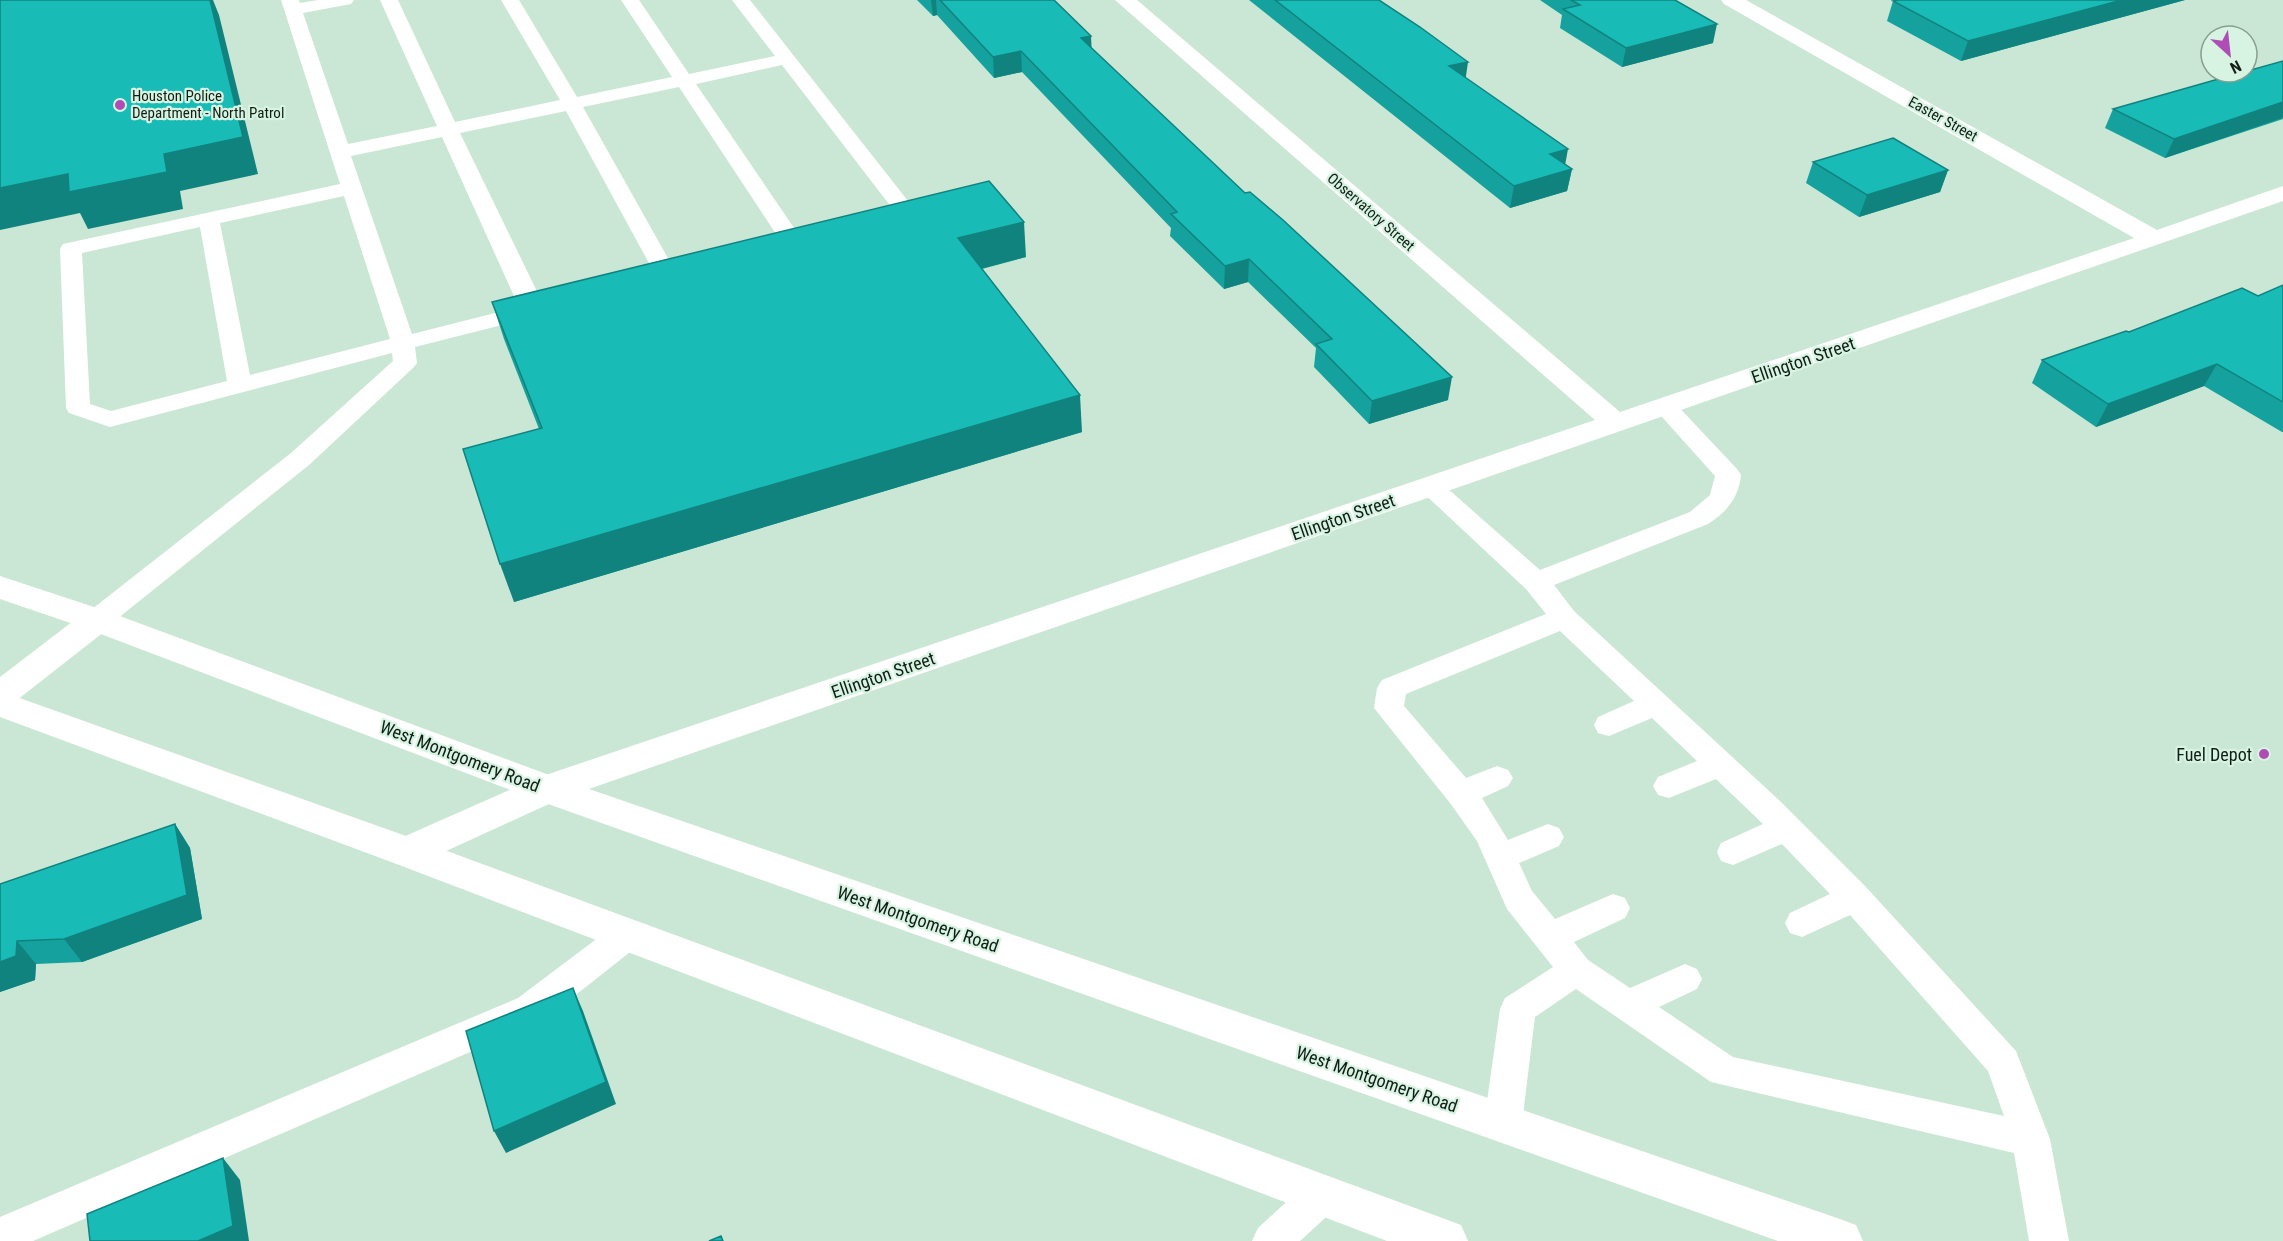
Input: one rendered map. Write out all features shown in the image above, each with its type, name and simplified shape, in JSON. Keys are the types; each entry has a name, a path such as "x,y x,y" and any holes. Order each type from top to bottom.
{"street":[{"name":"Observatory Street","path":"1125,0 1616,423"},
{"name":"Easter Street","path":"1731,0 2155,239"},
{"name":"Ellington Street","path":"407,852 547,789 2155,239 2283,193"},
{"name":"West Montgomery Road","path":"0,587 97,620 547,789 1840,1241"},
{"path":"0,695 97,620"},
{"path":"0,704 407,852 1445,1241"}],"lane":[{"path":"97,620 300,459 405,363 404,343 292,5 345,0"},
{"path":"389,0 532,310"},
{"path":"510,0 572,104 667,276"},
{"path":"630,0 794,244"},
{"path":"741,0 908,215 863,227"},
{"path":"340,152 786,59"},
{"path":"352,188 71,249 78,408 110,419 555,305"},
{"path":"209,219 240,385"},
{"path":"771,250 817,238"},
{"path":"645,282 690,270"},
{"path":"1536,582 1699,518 1719,506 1728,486 1728,475 1665,407"},
{"path":"1430,487 1536,582 1564,618 1720,765 1854,897 2003,1062 2031,1139 2049,1241"},
{"path":"1564,618 1392,688 1389,708 1461,794 1490,835 1519,899 1576,970 1724,1071 2031,1139"},
{"path":"1610,725 1656,704"},
{"path":"1669,786 1720,765"},
{"path":"1461,794 1497,778"},
{"path":"1733,852 1785,828"},
{"path":"1501,857 1548,837"},
{"path":"1802,922 1854,897"},
{"path":"1550,937 1612,908"},
{"path":"0,1236 531,1009 627,935"},
{"path":"1503,1123 1518,1009 1576,970"},
{"path":"1628,1005 1685,979"},
{"path":"1272,1241 1322,1195"}],"building":[{"name":"Houston Police Department - North Patrol","path":"0,0 210,0 243,137 164,154 167,172 69,192 68,174 0,188"},
{"path":"940,0 1054,0 1091,36 1081,38 1245,193 1250,192 1283,220 1452,377 1372,401 1316,344 1332,339 1249,259 1225,266 1171,214 1177,212 1021,51 993,57"},
{"path":"1275,0 1379,0 1468,62 1449,66 1568,149 1550,154 1572,169 1514,186"},
{"path":"1571,0 1675,0 1717,24 1626,48 1563,9 1580,5"},
{"path":"2122,0 1968,41 1893,1"},
{"path":"2283,61 2283,102 2174,139 2113,109 2201,84 2259,84 2259,68"},
{"path":"1893,138 1948,170 1867,195 1813,162"},
{"path":"989,181 1024,222 958,238 1080,395 500,564 463,449 542,428 492,302"},
{"path":"2283,285 2283,402 2217,364 2108,404 2042,360 2126,331 2129,332 2242,288 2258,296"},
{"path":"175,824 187,895 64,939 17,941 16,956 0,962 0,884"},
{"path":"573,988 606,1082 494,1131 466,1031"},
{"path":"223,1158 233,1226 198,1241 90,1241 87,1214"},
{"path":"721,1236 723,1241 709,1241"}],"place":[{"name":"Houston Police Department - North Patrol","path":"120,105"},
{"name":"Fuel Depot","path":"2264,754"}]}
